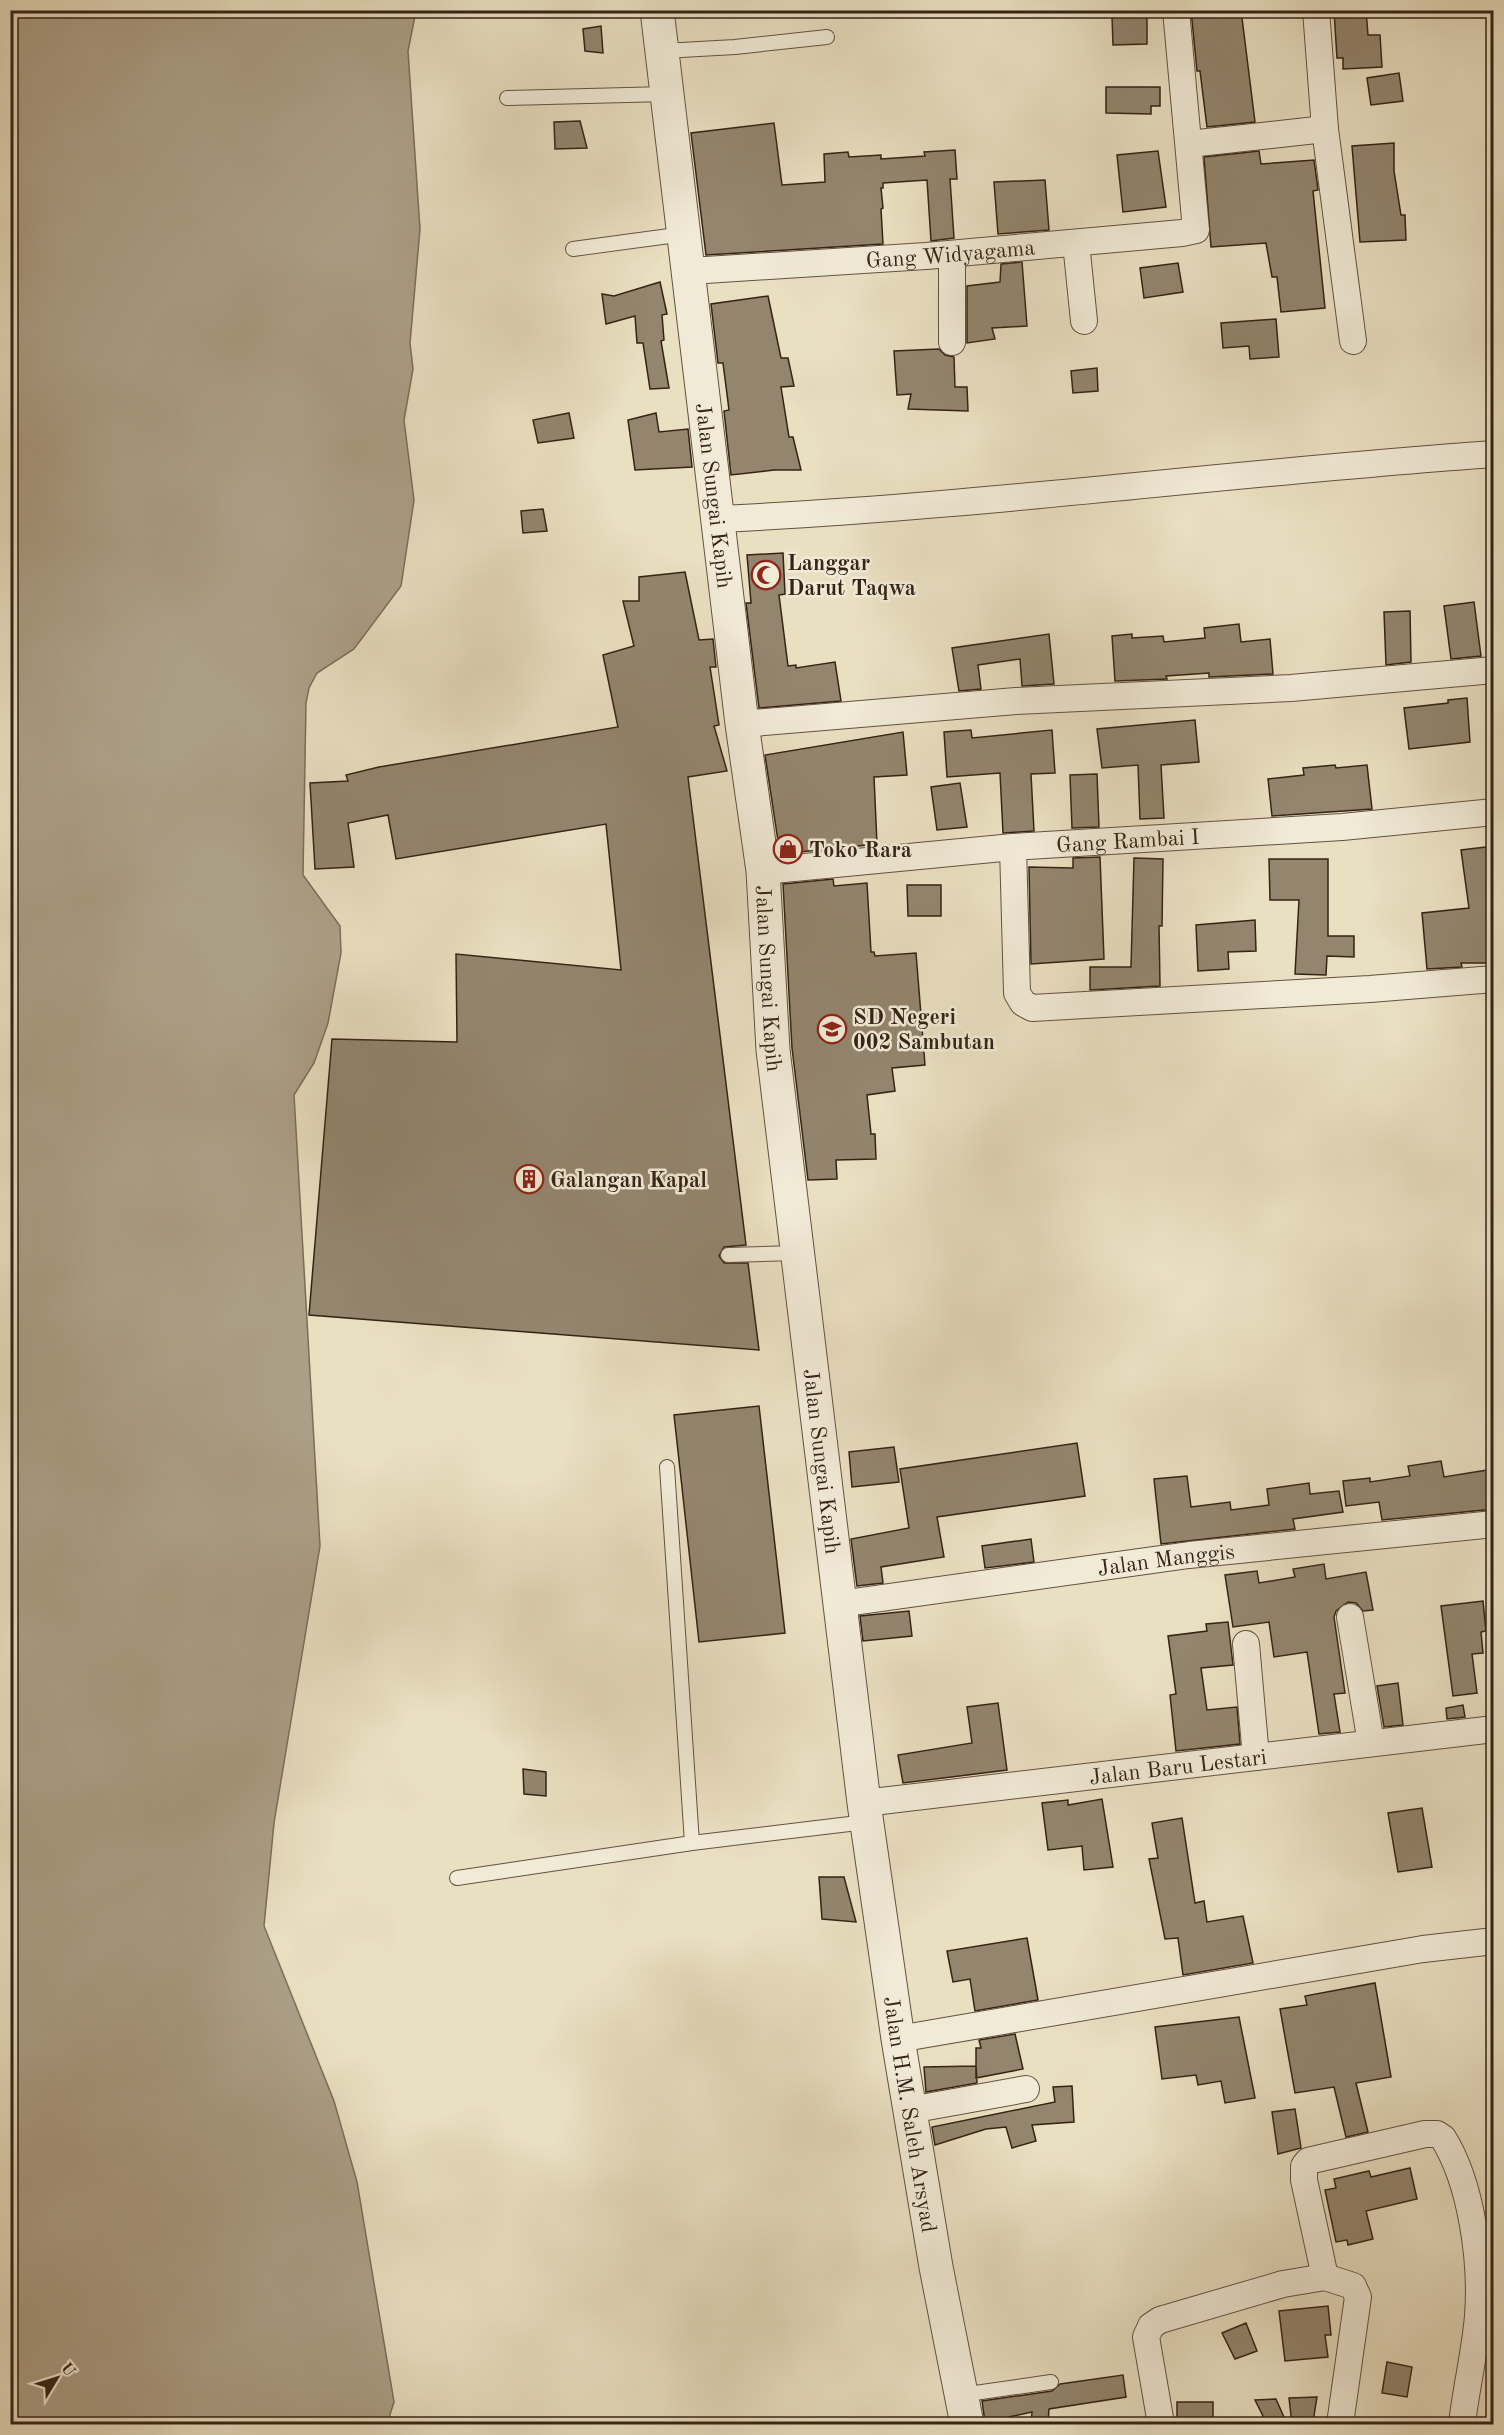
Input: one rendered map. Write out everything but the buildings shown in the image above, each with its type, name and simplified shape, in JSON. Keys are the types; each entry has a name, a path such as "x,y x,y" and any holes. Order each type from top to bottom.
{"street":[{"name":"Jalan Sungai Kapih","path":"657,10 686,234 742,723 763,871 773,1050 865,1812"},
{"path":"1176,10 1189,144 1326,129"},
{"path":"1316,10 1326,129 1353,341"},
{"name":"Gang Widyagama","path":"690,271 952,254 1196,230 1197,216 1189,144"},
{"path":"1076,243 1084,321"},
{"path":"952,254 952,342"},
{"path":"719,519 1048,496 1337,465 1494,454"},
{"path":"742,723 1016,701 1291,688 1494,670"},
{"name":"Gang Rambai I","path":"763,871 1013,847 1342,827 1494,812"},
{"path":"1013,847 1017,993 1023,1003 1032,1008 1370,989 1494,979"},
{"name":"Jalan Manggis","path":"839,1604 1189,1555 1494,1524"},
{"path":"1350,1617 1371,1743"},
{"path":"1246,1644 1256,1757"},
{"name":"Jalan Baru Lestari","path":"865,1812 1256,1757 1494,1729"},
{"name":"Jalan H.M. Saleh Arsyad","path":"865,1812 898,2040 964,2410"},
{"path":"898,2040 1423,1949 1494,1941"},
{"path":"910,2110 1026,2089"},
{"path":"1325,2277 1304,2180 1304,2166 1308,2161 1425,2134 1437,2134 1449,2148 1466,2197 1478,2267 1478,2316 1462,2424"},
{"path":"1161,2424 1146,2337 1151,2326 1161,2320 1283,2284 1325,2277 1353,2286 1358,2297 1340,2424"}],"lane":[{"path":"663,51 735,47 827,37"},
{"path":"507,98 668,94"},
{"path":"573,249 686,234"},
{"path":"728,1255 797,1253"},
{"path":"667,1467 692,1843"},
{"path":"457,1878 692,1843 865,1812"},
{"path":"964,2410 1051,2382"}],"shaded area":[{"path":"11,10 416,11 408,51 420,229 410,343 413,369 404,420 414,500 401,586 354,649 317,673 309,688 306,703 303,875 340,926 341,953 328,1023 314,1063 294,1095 320,1546 274,1823 264,1926 334,2101 357,2182 394,2402 387,2424 11,2424"}],"place":[{"name":"Langgar Darut Taqwa","path":"766,575"},
{"name":"Toko Rara","path":"788,849"},
{"name":"SD Negeri 002 Sambutan","path":"832,1029"},
{"name":"Galangan Kapal","path":"529,1179"}]}
